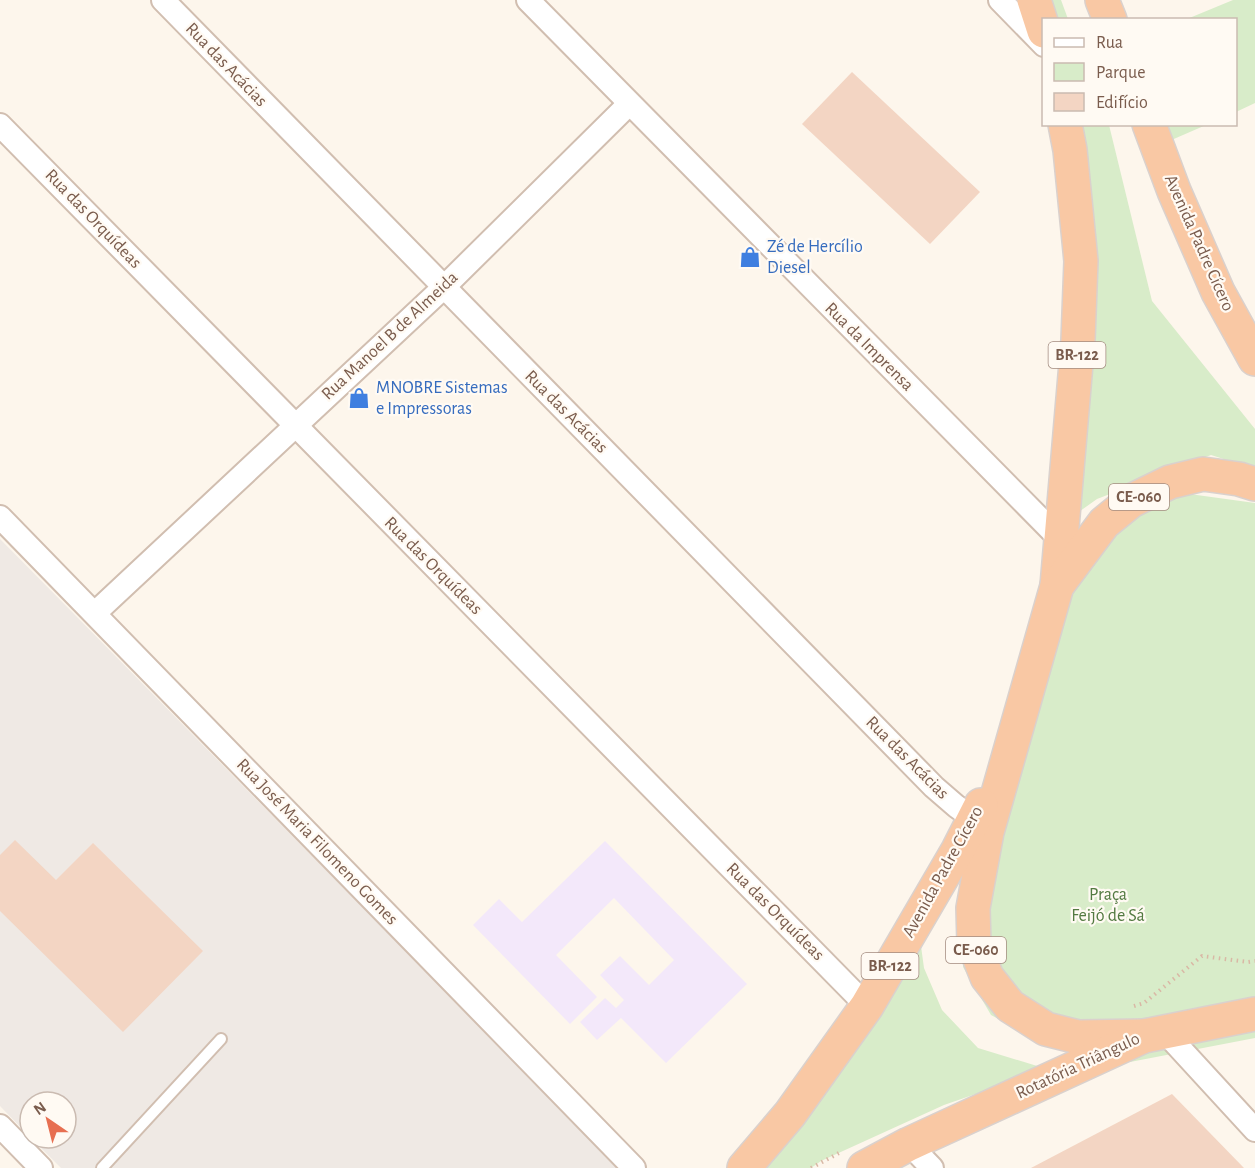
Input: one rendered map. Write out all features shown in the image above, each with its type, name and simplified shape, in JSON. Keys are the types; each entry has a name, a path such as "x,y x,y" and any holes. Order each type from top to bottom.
{"highway":[{"path":"1034,0 1042,25"},
{"path":"1102,0 1109,18"},
{"name":"BR-122","path":"1010,747 1057,586 1078,340 1080,261 1070,150 1065,126"},
{"name":"Avenida Padre Cícero","path":"1150,126 1174,191 1218,292 1255,359"},
{"name":"CE-060","path":"1057,586 1104,523 1131,501 1170,482 1203,474 1239,479 1255,484"},
{"name":"Avenida Padre Cícero","path":"744,1168 790,1114 867,1006 974,819 1010,747"},
{"name":"CE-060","path":"1010,747 987,832 973,908 974,944 987,977 1010,1006 1046,1029 1078,1037 1154,1033"},
{"name":"Rotatória Triângulo","path":"888,1159 1154,1033 1255,1014"}],"street":[{"name":"Rua das Acácias","path":"163,0 934,787 974,819"},
{"name":"Rua da Imprensa","path":"528,0 1060,539"},
{"path":"1000,0 1042,43"},
{"name":"Rua Manoel B de Almeida","path":"95,613 443,288 629,104"},
{"name":"Rua das Orquídeas","path":"0,125 867,1006"},
{"name":"Rua José Maria Filomeno Gomes","path":"0,518 634,1168"},
{"path":"1154,1033 1255,1130"},
{"path":"0,1126 41,1168"},
{"path":"888,1159 932,1168"}],"lane":[{"path":"102,1168 221,1039"}],"shaded area":[{"path":"0,539 619,1168 61,1168 43,1150 78,1150 78,1090 18,1090 18,1125 0,1106"},
{"path":"605,841 747,984 666,1063 621,1018 597,1040 580,1022 605,998 616,1008 624,1000 600,975 620,956 649,985 674,960 614,898 556,955 597,997 570,1024 473,925 499,899 522,922"}],"green space":[{"path":"1044,0 1061,0 1068,18 1048,18"},
{"path":"1233,0 1255,0 1255,103 1237,112 1237,18 1189,18"},
{"path":"1073,126 1109,126 1152,301 1255,429 1255,469 1211,455 1097,499 1066,521"},
{"path":"1151,126 1204,126 1160,145"},
{"name":"Praça Feijó de Sá","path":"1175,492 1255,503 1255,1038 1130,1062 1039,1041 991,1015 963,967 961,900 1037,598 1101,531"},
{"path":"917,917 924,968 942,1010 978,1048 1047,1069 944,1105 821,1161 811,1168 749,1168"}],"building":[{"path":"852,72 980,192 930,244 802,124"},
{"path":"15,840 56,880 93,843 203,951 123,1032 0,911 0,855"},
{"path":"1172,1094 1244,1168 1031,1168"}],"place":[{"name":"Zé de Hercílio Diesel","path":"750,257"},
{"name":"MNOBRE Sistemas e Impressoras","path":"359,398"}]}
